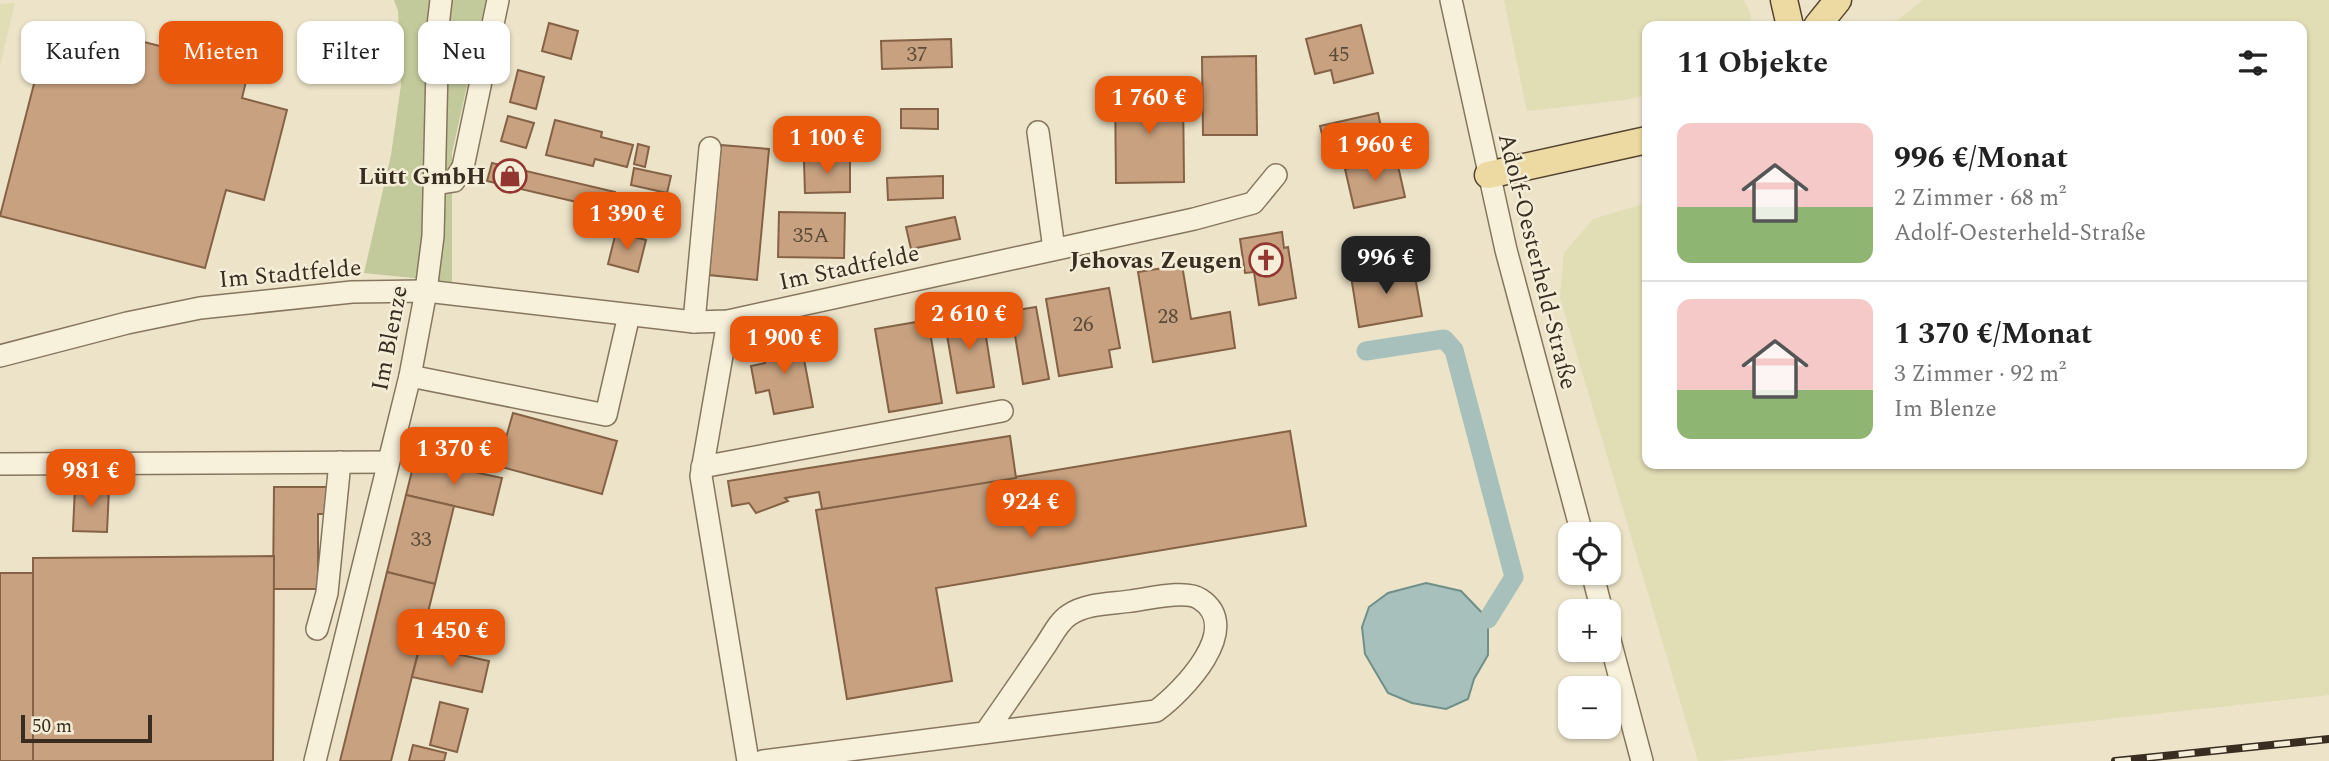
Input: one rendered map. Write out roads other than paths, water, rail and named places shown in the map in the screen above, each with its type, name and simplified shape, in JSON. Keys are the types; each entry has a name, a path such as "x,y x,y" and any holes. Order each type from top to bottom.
{"main road":[{"path":"1784,0 1789,21"},
{"path":"1821,21 1838,0"},
{"path":"1488,175 1642,141"}],"street":[{"name":"Im Blenze","path":"315,761 410,376 426,291 433,236 438,26 441,0"},
{"path":"435,184 454,181 463,167 498,0"},
{"name":"Adolf-Oesterheld-Straße","path":"1451,0 1488,175 1579,522"},
{"path":"1038,132 1054,249"},
{"path":"694,322 710,148"},
{"name":"Im Stadtfelde","path":"0,356 127,323 200,308 352,292 426,291 694,322 727,320 1194,219 1253,203 1276,175"},
{"path":"410,376 606,415 629,315"},
{"path":"727,320 701,476 748,761"},
{"path":"702,467 1002,411"},
{"path":"317,629 327,593 340,462"},
{"path":"0,464 388,462"},
{"path":"763,761 985,733 1156,711 1188,682 1210,651 1216,629 1212,612 1199,598 1181,594 1090,606 1067,616 985,733"},
{"path":"1616,662 1643,761"}],"water":[{"path":"1426,583 1461,591 1488,619 1488,655 1474,679 1468,699 1446,709 1412,703 1388,693 1365,654 1362,627 1369,607 1388,593"}],"waterway":[{"path":"1366,351 1444,339 1454,350 1514,577 1488,619"}],"railway":[{"path":"2115,761 2329,739"}],"place":[{"name":"Lütt GmbH","path":"510,176"},
{"name":"Jehovas Zeugen","path":"1266,260"}]}
